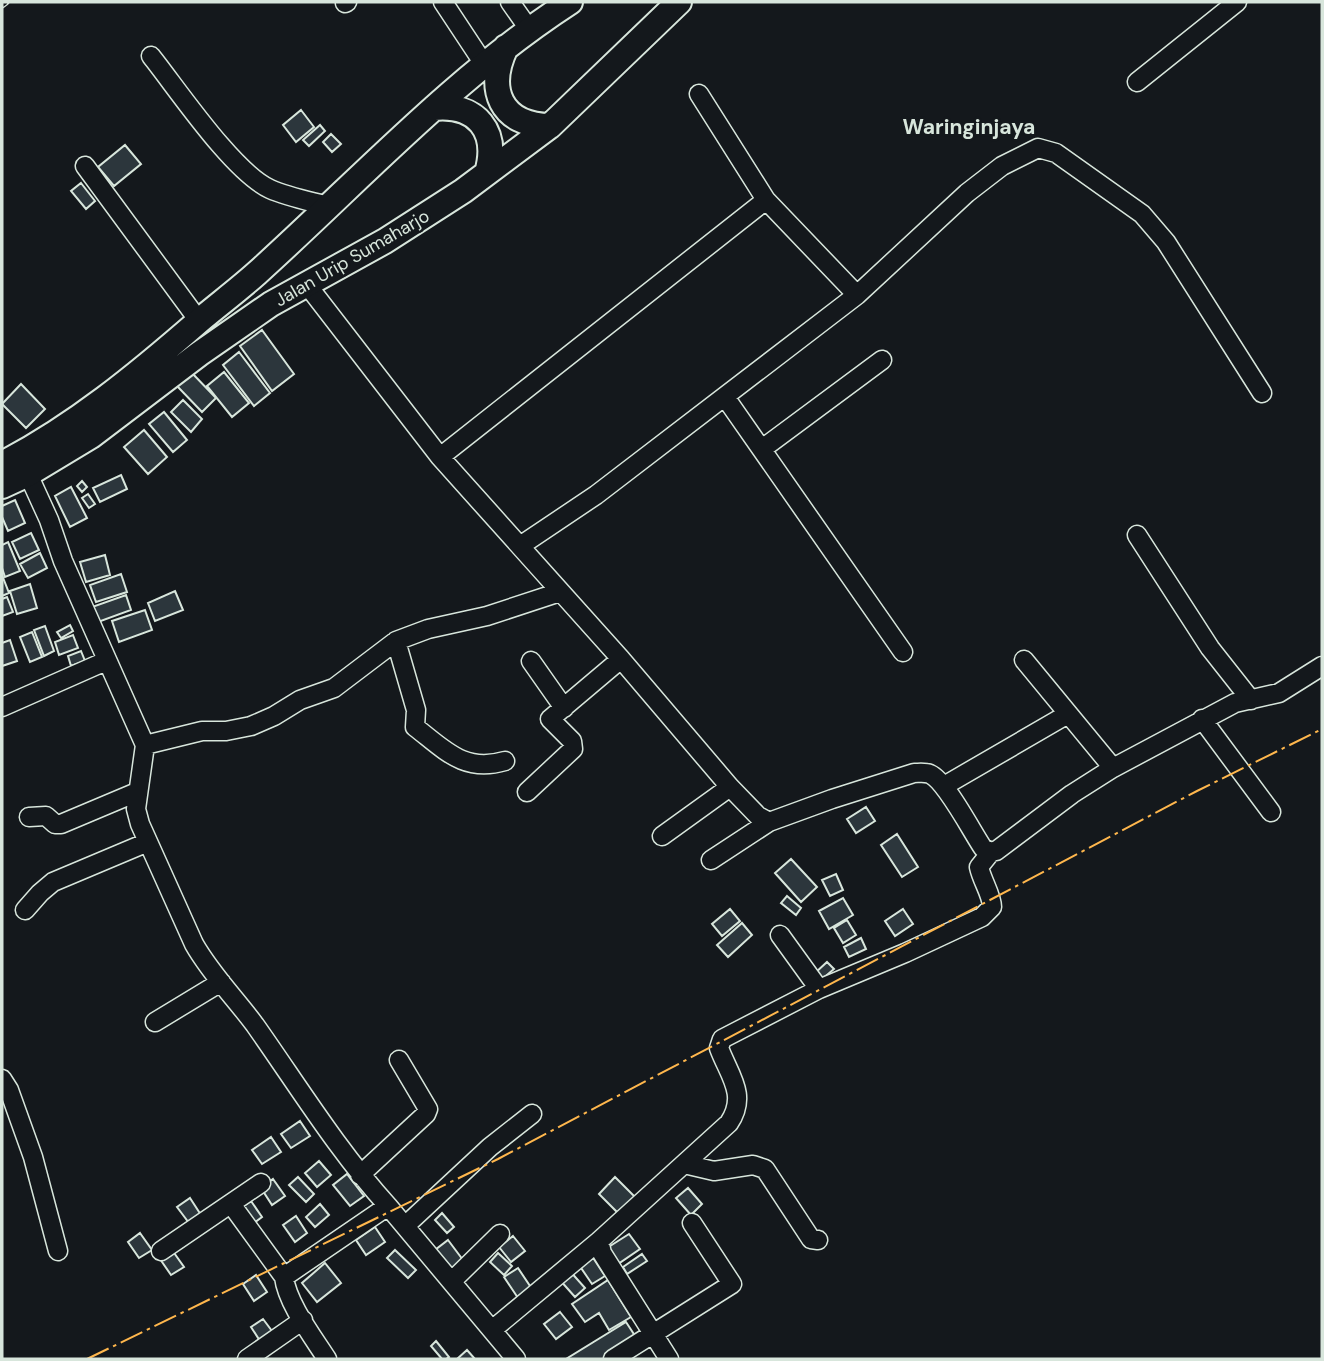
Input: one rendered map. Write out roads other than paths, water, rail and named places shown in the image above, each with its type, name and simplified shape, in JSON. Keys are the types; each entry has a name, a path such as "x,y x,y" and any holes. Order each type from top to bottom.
{"highway":[{"name":"Jalan Urip Sumaharjo","path":"118,403 199,321 256,274 434,108 507,45 570,2"},
{"name":"Jalan Urip Sumaharjo","path":"2,486 28,474 118,403 271,304 308,286 424,218 487,173 550,126 679,2"},
{"path":"507,45 495,79 498,95 506,109 518,120 550,126"},
{"path":"434,108 451,106 468,112 482,123 490,138 492,156 487,173"},
{"name":"Jalan Urip Sumaharjo","path":"2,464 84,429"}],"street":[{"path":"443,2 484,64"},
{"path":"510,2 529,29"},
{"path":"1137,82 1237,2"},
{"path":"151,56 223,148 259,183 272,190 328,206"},
{"path":"699,94 766,200 857,295"},
{"path":"520,546 596,495 857,295 967,193 1002,166 1038,148 1056,153 1142,214 1166,242 1262,393"},
{"path":"85,166 199,321"},
{"path":"440,457 766,200"},
{"path":"308,286 440,457 621,659 730,787 758,816 768,822"},
{"path":"762,449 881,360"},
{"path":"725,397 903,652"},
{"path":"28,474 106,661 145,745 136,809 194,944 360,1175 516,1359"},
{"path":"1137,535 1210,648 1251,700"},
{"path":"145,745 202,731 226,731 251,726 274,716 299,700 334,688 396,641 428,629 487,616 560,592"},
{"path":"396,641 416,710 415,727 466,762 477,766 505,761"},
{"path":"527,792 573,749 572,741 551,719 621,659"},
{"path":"1024,660 1113,768"},
{"path":"2,707 106,661"},
{"path":"531,661 564,708"},
{"path":"492,1330 599,1241 729,1123 737,1109 737,1092 719,1048 722,1040 819,989 982,917 990,910 992,901 984,886 979,867 990,852 1002,847 1072,794 1113,768 1235,703 1279,693 1322,666"},
{"path":"944,786 1068,714"},
{"path":"1202,719 1271,812"},
{"path":"711,860 768,822 914,774 932,775 944,786 983,848 990,852"},
{"path":"662,836 730,787"},
{"path":"29,817 46,816 55,824 61,824 137,792"},
{"path":"25,910 53,882 148,842"},
{"path":"780,935 819,989"},
{"path":"155,1022 221,982"},
{"path":"360,1175 426,1114 428,1109 399,1060"},
{"path":"2,1079 9,1090 33,1157 58,1251"},
{"path":"405,1226 491,1147 532,1114"},
{"path":"684,1164 714,1171 753,1165 765,1169 811,1239 818,1240"},
{"path":"161,1251 261,1183"},
{"path":"231,1204 284,1276 285,1284 303,1320 327,1359"},
{"path":"284,1276 388,1206"},
{"path":"613,1359 732,1284 692,1223"},
{"path":"452,1282 500,1234"},
{"path":"599,1241 601,1253 669,1359"},
{"path":"247,1359 303,1320"}],"railway":[{"path":"2,5 6,2"}],"district":[{"name":"Waringinjaya","path":"969,127"}]}
